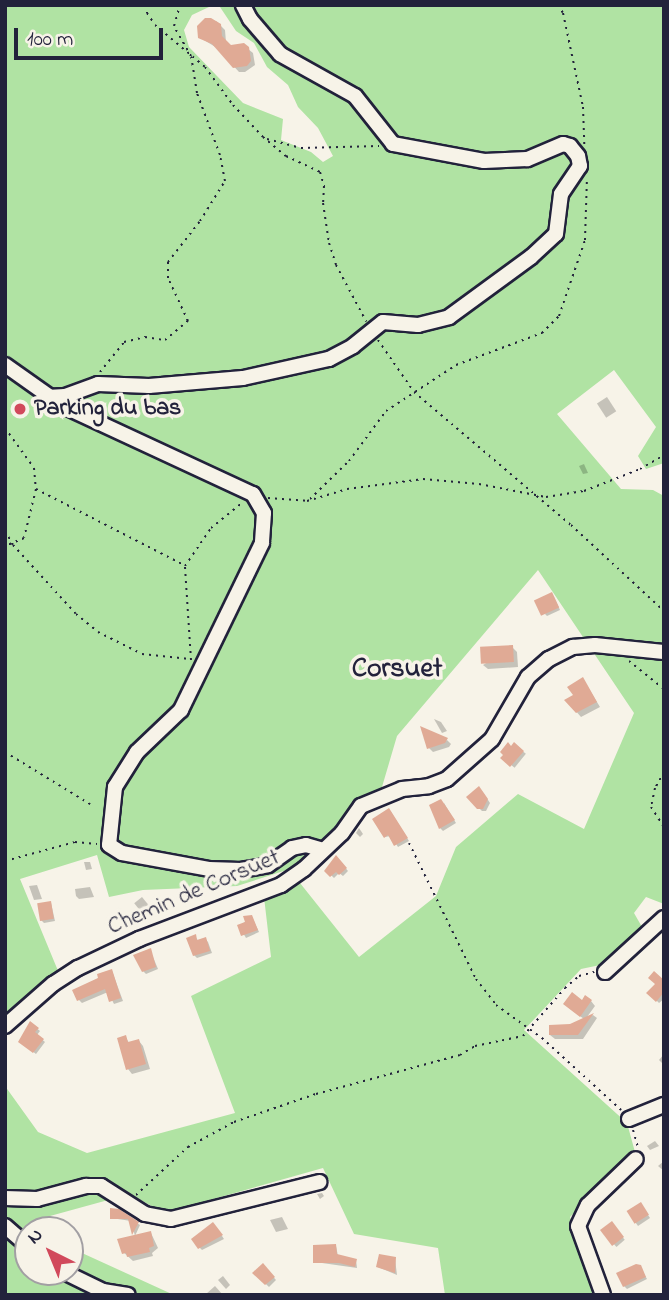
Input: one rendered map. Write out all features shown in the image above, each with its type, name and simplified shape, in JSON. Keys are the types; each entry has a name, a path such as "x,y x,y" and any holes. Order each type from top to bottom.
{"street":[{"path":"47,397 65,397 98,384 149,386 243,378 329,359 353,346 383,322 418,325 449,317 531,257 556,234 561,194 580,166 578,156 570,146 563,144 527,159 484,161 393,144 355,96 280,54 250,19 243,5"},
{"path":"5,365 47,397 253,494 264,513 262,543 181,710 137,752 115,787 108,845 122,853 209,869 241,870 268,866 292,848 306,845 323,850"},
{"name":"Chemin de Corsuet","path":"5,1026 53,984 78,968 152,934 281,885 304,869 342,833 361,806 402,789 429,786 447,779 492,739 528,677 549,659 573,648 623,647 664,652"},
{"path":"605,972 664,918"},
{"path":"629,1119 664,1105"},
{"path":"603,1295 578,1226 588,1205 636,1159"},
{"path":"5,1198 37,1199 94,1186 111,1190 155,1218 171,1219 319,1182"},
{"path":"84,1282 103,1291 128,1295"}],"path":[{"path":"147,5 147,13 155,25 205,67 233,105 263,137 286,156 320,172 332,254 372,330 414,392 664,611"},
{"path":"86,389 124,342 145,337 165,340 188,321 168,278 168,262 200,221 225,181 220,155 197,93 191,56 174,26 180,5"},
{"path":"263,137 274,143 301,148 393,144"},
{"path":"307,501 349,461 386,411 414,392"},
{"path":"5,428 34,468 37,489 24,538 13,545 5,546"},
{"path":"196,681 191,659 185,566 211,528 253,494 307,501 346,489 423,479 546,497 584,491 640,469 664,454"},
{"path":"37,489 185,566"},
{"path":"5,531 13,545 76,614 98,632 142,654 191,659"},
{"path":"623,647 624,655 632,664 664,689"},
{"path":"5,751 90,804"},
{"path":"664,772 655,788 651,807 664,827"},
{"path":"5,861 75,842 108,845"},
{"path":"409,843 475,979 496,1005 530,1030 610,1098 629,1119 639,1151 636,1159"},
{"path":"127,1202 157,1180 188,1147 234,1122 316,1094 460,1055 475,1046 523,1036 579,976 605,972"}],"green space":[{"path":"5,5 664,5 664,463 646,469 638,456 656,427 614,370 557,414 621,489 653,490 664,496 664,904 646,897 634,913 642,927 605,964 581,969 524,1030 627,1123 635,1152 570,1217 601,1295 445,1295 438,1248 354,1234 323,1168 164,1213 130,1194 50,1216 14,1216 14,1286 84,1286 84,1254 174,1295 5,1295 5,1086 38,1132 87,1153 235,1113 191,996 271,957 264,897 300,883 359,957 436,896 456,847 518,794 584,829 634,713 538,570 397,736 382,787 293,868 237,886 143,890 109,897 97,855 20,879 61,978 5,1027","holes":["209,7 220,7 236,31 254,43 267,67 288,85 298,107 318,128 333,156 323,162 311,152 281,140 283,119 243,103 189,47 184,30 192,15"]}],"building":[{"path":"205,18 211,18 221,24 222,36 231,45 244,43 249,47 251,61 247,66 233,68 212,44 198,38 197,26"},
{"path":"552,592 559,607 541,616 534,600"},
{"path":"513,645 514,662 481,664 480,647"},
{"path":"583,677 597,702 576,713 564,700 573,695 567,687"},
{"path":"420,726 448,738 445,743 427,749"},
{"path":"508,742 511,746 514,742 524,751 510,767 500,758 503,755 500,752"},
{"path":"479,786 488,799 483,809 477,809 466,797"},
{"path":"441,799 455,820 439,829 429,805"},
{"path":"389,808 408,838 394,846 388,835 384,838 372,819"},
{"path":"336,855 347,868 339,875 336,872 330,877 324,871"},
{"path":"51,901 54,919 40,921 37,903"},
{"path":"252,915 258,930 241,936 237,925 245,922 243,916"},
{"path":"196,934 197,940 206,937 210,951 193,956 186,938"},
{"path":"151,948 156,967 142,972 133,955"},
{"path":"112,969 121,998 109,1002 105,989 77,1001 72,990 98,978 97,974"},
{"path":"654,971 664,980 664,992 656,1002 646,993 655,984 648,978"},
{"path":"572,992 582,1000 585,995 592,1000 580,1017 563,1004"},
{"path":"594,1013 578,1035 549,1035 549,1025 570,1024"},
{"path":"30,1021 39,1028 35,1032 44,1039 33,1053 18,1042"},
{"path":"126,1035 128,1042 139,1039 146,1064 126,1070 117,1038"},
{"path":"641,1202 649,1215 635,1224 627,1211"},
{"path":"110,1208 119,1209 139,1222 132,1235 128,1219 110,1219"},
{"path":"612,1221 624,1237 612,1246 600,1230"},
{"path":"213,1222 223,1235 198,1249 191,1239"},
{"path":"151,1231 154,1246 149,1248 150,1252 127,1257 126,1253 122,1254 117,1239"},
{"path":"336,1244 337,1254 357,1259 355,1267 339,1263 313,1263 313,1245"},
{"path":"379,1254 396,1257 395,1273 376,1267"},
{"path":"263,1263 275,1277 265,1285 252,1273"},
{"path":"636,1264 641,1265 646,1277 623,1287 616,1273"}],"place":[{"name":"Parking du bas","path":"20,409"}],"district":[{"name":"Corsuet","path":"397,670"}]}
